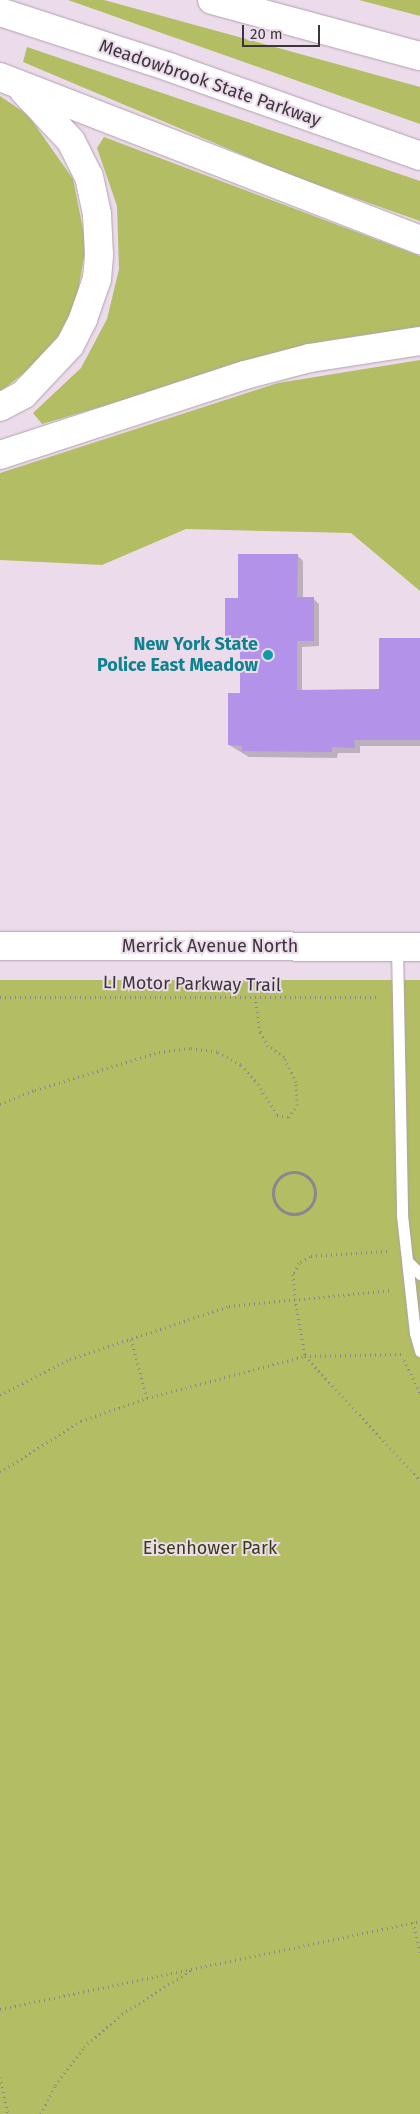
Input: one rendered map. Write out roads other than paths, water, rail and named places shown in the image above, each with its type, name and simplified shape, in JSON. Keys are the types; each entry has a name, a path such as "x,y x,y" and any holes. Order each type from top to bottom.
{"main road":[{"path":"212,0 420,56"},
{"name":"Meadowbrook State Parkway","path":"0,12 169,67 420,156"},
{"path":"10,82 420,240"},
{"path":"0,407 24,394 70,345 94,287 99,256 97,214 89,177 71,141 10,82"},
{"path":"0,455 245,375 310,358 420,341"},
{"name":"Merrick Avenue North","path":"0,946 409,947"}],"lane":[{"path":"409,947 401,1135 402,1215 415,1333 420,1351"},
{"path":"408,1262 420,1274"}],"place":[{"name":"New York State Police East Meadow","path":"268,655"}],"park label":[{"name":"Eisenhower Park","path":"210,1548"}]}
